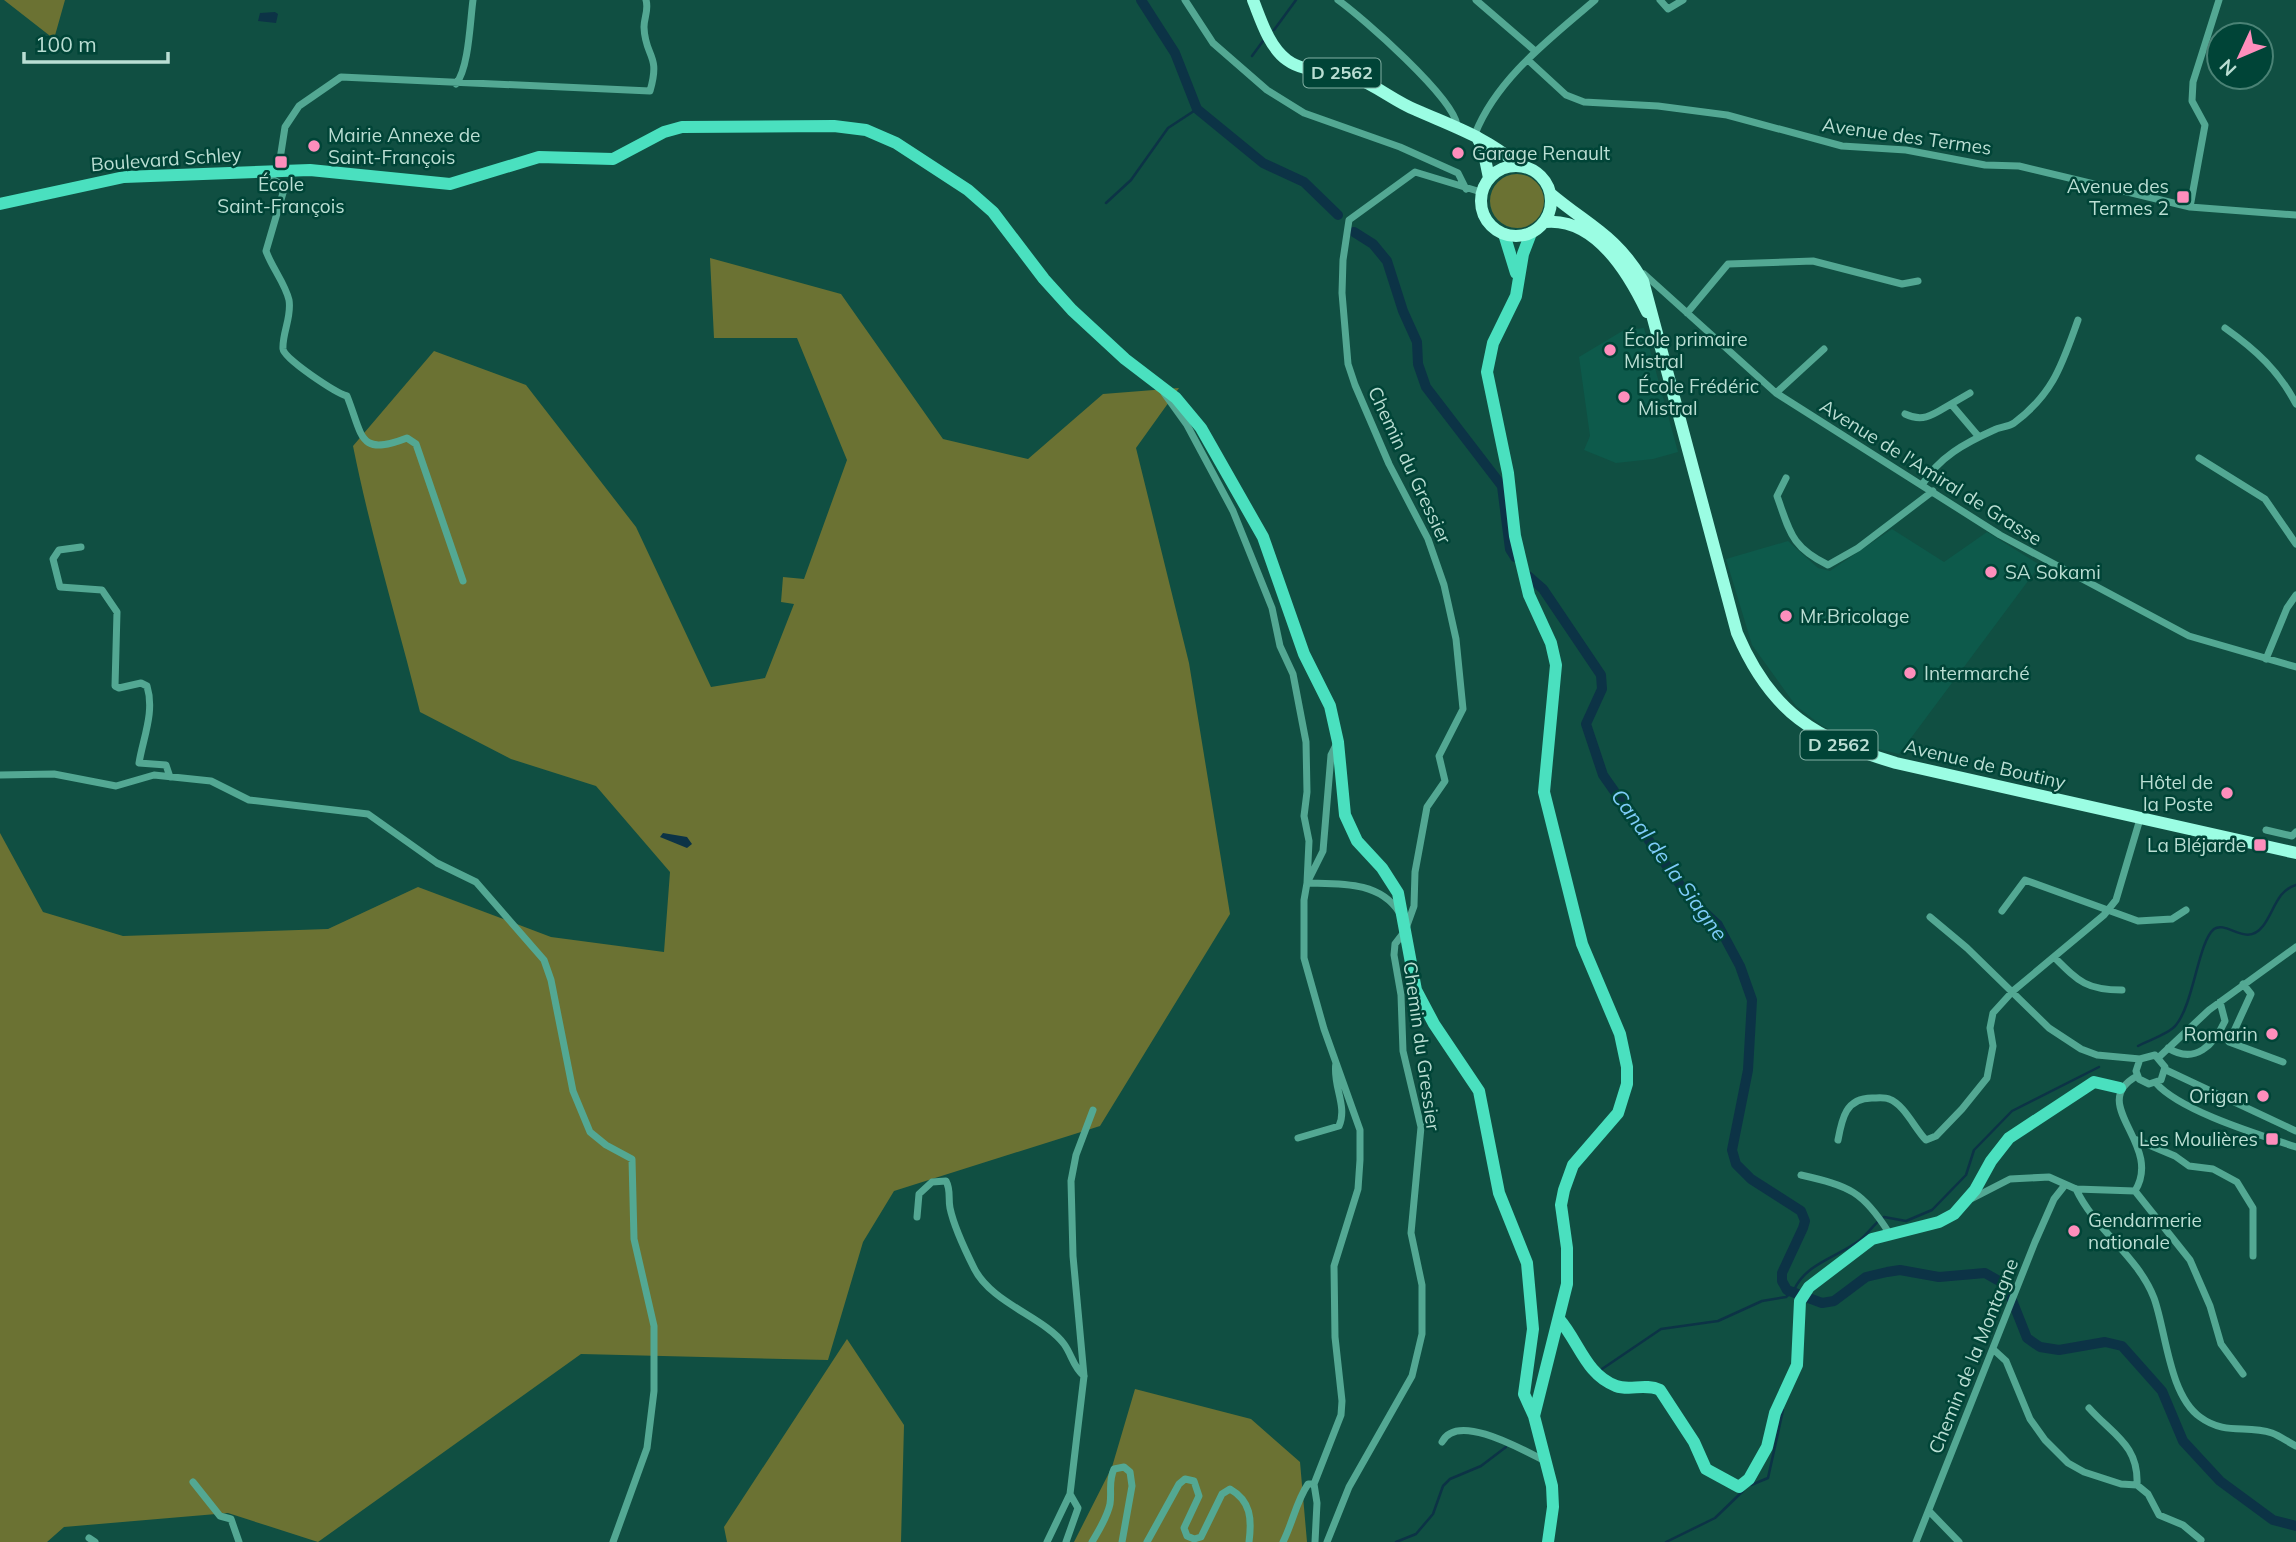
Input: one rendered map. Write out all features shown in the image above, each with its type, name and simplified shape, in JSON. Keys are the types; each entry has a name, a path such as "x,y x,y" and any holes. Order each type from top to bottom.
{"main road":[{"name":"D 2562","path":"1253,0 1273,46 1287,61 1313,70 1355,77 1414,109 1475,134 1519,165"},
{"name":"Boulevard Schley","path":"0,204 124,177 337,171 450,184 539,157 613,159 664,132 682,127 834,125 866,130 896,144 968,190 993,212 1044,279 1072,310 1125,359 1176,398 1200,428 1264,537 1304,654 1330,706 1338,742 1341,793 1350,830 1398,893 1416,990 1434,1024 1479,1091 1499,1193 1527,1263 1533,1329 1524,1394 1534,1416 1546,1462 1553,1507 1548,1542"},
{"path":"1475,134 1483,149 1489,178"},
{"path":"1519,165 1538,173 1551,194 1551,204 1545,222 1531,233 1513,236 1504,234 1487,222 1482,213 1481,192 1489,178 1508,166 1519,165"},
{"name":"Avenue de Boutiny","path":"1551,194 1605,233 1625,252 1643,281 1737,633 1750,662 1782,705 1816,732 1843,747 1896,764 2296,853"},
{"name":"Avenue de Boutiny","path":"1545,222 1567,221 1578,226 1612,254 1637,292 1655,329"},
{"path":"1531,233 1523,254 1517,296 1493,343 1487,372 1508,472 1518,547 1529,596 1551,643 1556,665 1544,792 1582,944 1620,1034 1627,1068 1627,1084 1618,1113 1573,1165 1566,1180 1562,1205 1568,1270 1559,1319 1534,1416"},
{"path":"1504,234 1514,262 1518,285"},
{"path":"1559,1319 1575,1337 1590,1370 1615,1385 1642,1385 1660,1390 1694,1443 1706,1469 1739,1487 1749,1479 1767,1447 1775,1413 1797,1365 1800,1301 1809,1287 1872,1240 1889,1233 1939,1222 1954,1214 1966,1202 1990,1161 2008,1138 2028,1123 2094,1082 2120,1088"}],"street":[{"path":"456,84 463,67 473,0"},
{"path":"463,581 416,444 407,438 384,447 374,446 364,440 347,396 337,393 314,374 288,360 283,350 289,302 266,251 285,186 270,178 285,127 299,106 341,77 650,91 656,67 645,31 649,7 646,0"},
{"path":"1185,0 1213,43 1267,90 1304,113 1400,147 1458,173 1466,189"},
{"path":"1338,0 1386,40 1451,109 1457,125"},
{"path":"1476,0 1535,51"},
{"path":"1475,134 1482,115 1535,51 1595,0"},
{"path":"1660,0 1668,9 1683,0"},
{"path":"2190,208 2204,125 2192,101 2193,82 2219,0"},
{"name":"Avenue des Termes","path":"1528,60 1566,95 1584,102 1658,106 1727,115 1843,146 1906,150 1985,165 2019,166 2190,208 2296,215"},
{"name":"Chemin du Gressier","path":"1327,1542 1349,1487 1412,1376 1422,1334 1422,1285 1411,1233 1421,1126 1403,1051 1401,995 1394,954 1395,944 1414,906 1415,872 1427,807 1445,781 1439,756 1463,709 1456,639 1439,565 1389,464 1348,364 1342,293 1343,260 1349,220 1401,179 1415,172 1481,192"},
{"name":"Avenue de l'Amiral de Grasse","path":"1625,252 1656,286 1776,393 2043,561 2189,636 2296,667"},
{"name":"Avenue de l'Amiral de Grasse","path":"1612,254 1634,276 1656,286"},
{"path":"1687,313 1728,264 1801,260 1902,284 1918,281"},
{"path":"1922,485 1930,471 1954,450 2011,425 2051,387 2078,320"},
{"path":"2225,328 2258,351 2286,384 2296,404"},
{"path":"1776,393 1824,349"},
{"path":"1157,383 1187,425 1233,511 1272,608 1280,646 1293,674 1306,742 1304,816 1309,841 1304,900 1304,958 1324,1030 1360,1130 1359,1189 1334,1266 1335,1337 1342,1401 1338,1422 1314,1484 1317,1503 1315,1542"},
{"path":"1905,414 1917,420 1925,419 1970,393"},
{"path":"1951,404 1979,437"},
{"path":"2199,458 2265,499 2296,544"},
{"path":"1786,478 1777,496 1791,538 1815,559 1828,565 1858,548 1933,491"},
{"path":"81,547 59,550 53,559 60,587 102,590 110,599 117,612 115,686 119,688 141,683 147,686 150,696 148,726 139,763 166,765 170,777"},
{"path":"2266,659 2287,608 2296,595"},
{"path":"1307,883 1323,851 1331,755 1338,742"},
{"path":"0,775 54,774 116,786 154,775 211,781 249,800 368,814 437,863 476,882 544,960 573,1091 590,1132 606,1145 632,1159 634,1238 654,1326 654,1391 648,1448 612,1542"},
{"path":"1838,1140 1843,1116 1850,1104 1862,1098 1889,1099 1901,1108 1926,1140 1936,1136 1987,1078 1993,1046 1993,1013 2013,991 2055,958 2116,900 2140,819"},
{"path":"2266,830 2292,835 2296,832"},
{"path":"2002,911 2025,880 2138,921 2157,922 2172,919 2186,910"},
{"path":"1307,883 1350,883 1391,900 1404,925"},
{"path":"1930,917 2013,991 2049,1028 2081,1049 2097,1055 2140,1059 2151,1054 2159,1057 2165,1070 2296,1131"},
{"path":"2159,1057 2220,1002 2296,947"},
{"path":"2055,958 2077,980 2096,990 2122,990"},
{"path":"2243,984 2252,994 2229,1042 2283,1062"},
{"path":"2168,1048 2179,1055 2194,1055 2208,1047 2225,1021 2220,1002"},
{"path":"2135,1191 2142,1171 2137,1140 2119,1109 2120,1088 2137,1076 2140,1059"},
{"path":"1298,1138 1339,1126 1343,1112 1334,1078 1336,1063"},
{"path":"2156,1083 2165,1070"},
{"path":"2137,1076 2145,1083 2156,1083 2167,1095 2217,1118 2296,1147"},
{"path":"1047,1542 1070,1494 1084,1376 1073,1256 1071,1181 1076,1155 1093,1110"},
{"path":"2137,1140 2175,1156 2189,1166 2213,1169 2237,1182 2253,1208 2253,1255"},
{"path":"1801,1175 1847,1186 1873,1207 1889,1233"},
{"path":"1966,1202 2010,1179 2049,1177 2076,1189 2135,1191 2190,1259 2210,1306 2221,1344 2243,1374"},
{"path":"917,1217 919,1194 932,1182 946,1181 950,1208 975,1272 1008,1304 1057,1337 1065,1345 1077,1370 1084,1376"},
{"name":"Chemin de la Montagne","path":"1916,1542 1994,1350 2008,1308 2054,1199 2065,1185"},
{"path":"2076,1189 2085,1209 2146,1280 2154,1299 2174,1373 2197,1416 2218,1428 2270,1432 2296,1446"},
{"path":"1994,1350 2006,1361 2030,1419 2068,1463 2096,1476 2137,1485 2148,1494 2159,1515 2183,1525 2201,1540"},
{"path":"2089,1408 2134,1454 2138,1468 2137,1485"},
{"path":"1442,1442 1454,1432 1478,1433 1504,1439 1546,1462"},
{"path":"1092,1542 1106,1518 1111,1500 1109,1480 1114,1469 1124,1467 1130,1472 1132,1486 1122,1542"},
{"path":"1147,1542 1185,1479 1194,1481 1199,1496 1184,1528 1187,1535 1194,1539 1201,1537 1222,1494 1230,1489 1243,1497 1251,1521 1249,1542"},
{"path":"193,1482 220,1516 231,1519 239,1542"},
{"path":"1283,1542 1294,1520 1297,1501 1308,1484 1314,1484"},
{"path":"1066,1542 1078,1508 1070,1494"},
{"path":"1929,1511 1959,1542"}],"shaded area":[{"path":"4,0 65,0 54,39"},
{"path":"1517,174 1536,182 1544,201 1536,220 1517,228 1498,220 1490,201 1498,182"},
{"path":"710,258 841,294 943,439 1028,459 1103,394 1179,388 1136,448 1189,663 1230,914 1100,1126 894,1191 863,1242 828,1360 581,1354 318,1542 228,1513 64,1527 47,1542 0,1542 0,833 43,912 123,936 328,929 418,887 551,937 664,952 670,872 596,786 511,759 420,712 376,546 353,446 434,351 526,385 636,527 711,687 765,678 794,604 781,602 783,577 804,579 847,460 797,338 714,338"},
{"name":"École Frédéric Mistral","path":"1644,328 1678,452 1653,459 1616,463 1584,450 1590,436 1579,357 1624,330"},
{"path":"1892,529 1944,562 1987,532 2040,565 1899,754 1854,743 1821,725 1796,706 1752,645 1726,559 1788,541 1818,568 1830,571"},
{"path":"847,1339 904,1425 901,1542 727,1542 724,1527"},
{"path":"1135,1389 1251,1419 1300,1462 1307,1542 1074,1542 1112,1467"}],"water":[{"path":"260,13 278,14 276,23 258,21"},
{"path":"663,833 687,837 692,844 687,848 660,837"}],"waterway":[{"name":"Canal de la Siagne","path":"1141,0 1175,53 1197,109 1263,163 1304,182 1338,215"},
{"path":"1274,30 1296,0"},
{"path":"1252,56 1263,41"},
{"path":"1106,203 1131,180 1168,128 1197,109"},
{"name":"Canal de la Siagne","path":"1354,232 1373,244 1387,261 1403,311 1417,342 1418,364 1426,387 1502,486 1510,549 1515,557"},
{"name":"Canal de la Siagne","path":"1528,576 1543,589 1601,675 1602,689 1586,724 1603,775 1690,899 1718,925 1740,966 1752,1000 1748,1070 1732,1150 1736,1164 1751,1179 1801,1211 1805,1221 1782,1273 1782,1281 1787,1290 1822,1303 1834,1301 1866,1277 1887,1272 1900,1270 1939,1277 1985,1273 2006,1285 2027,1338 2040,1347 2059,1350 2105,1342 2122,1346 2162,1391 2183,1441 2220,1481 2273,1520 2296,1526"},
{"path":"2138,1046 2176,1025 2187,1003 2204,946 2214,929 2225,928 2243,934 2257,932 2280,896 2296,885"},
{"path":"1797,1297 1794,1290 1806,1273 1860,1240 1884,1217 1906,1221 1932,1210 1966,1175 1974,1150 2012,1111 2099,1067"},
{"path":"1602,1369 1661,1329 1718,1321 1762,1301 1786,1297 1794,1290"},
{"path":"1751,1485 1768,1478 1783,1410"},
{"path":"1396,1542 1416,1534 1433,1514 1443,1486 1450,1479 1481,1466 1506,1447"},
{"path":"1666,1542 1715,1518 1743,1491"}],"place":[{"name":"Mairie Annexe de Saint-François","path":"314,146"},
{"name":"Garage Renault","path":"1458,153"},
{"name":"École Saint-François","path":"281,162"},
{"name":"Avenue des Termes 2","path":"2183,197"},
{"name":"École primaire Mistral","path":"1610,350"},
{"name":"École Frédéric Mistral","path":"1624,397"},
{"name":"SA Sokami","path":"1991,572"},
{"name":"Mr.Bricolage","path":"1786,616"},
{"name":"Intermarché","path":"1910,673"},
{"name":"Hôtel de la Poste","path":"2227,793"},
{"name":"La Bléjarde","path":"2260,845"},
{"name":"Romarin","path":"2272,1034"},
{"name":"Origan","path":"2263,1096"},
{"name":"Les Moulières","path":"2272,1139"},
{"name":"Gendarmerie nationale","path":"2074,1231"}]}
